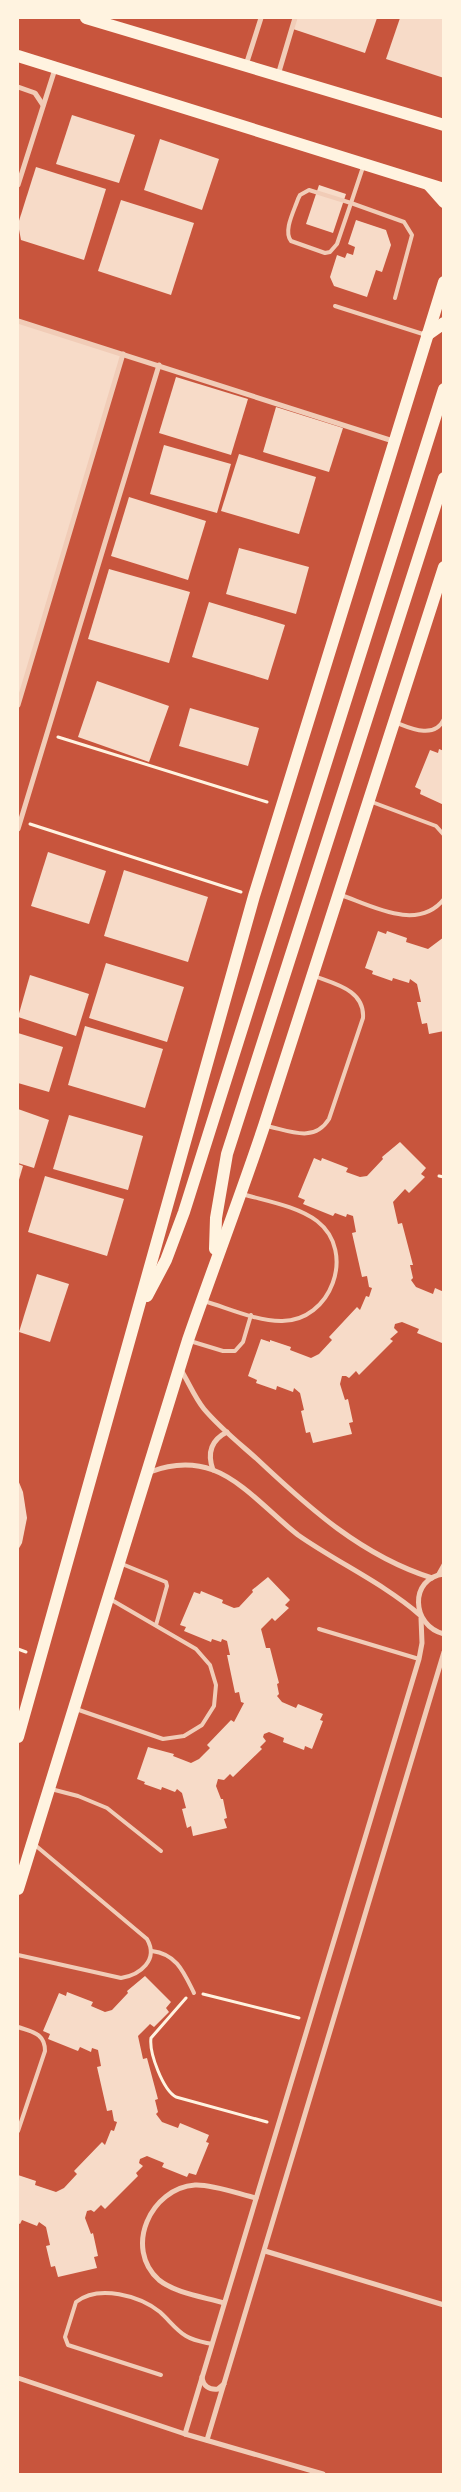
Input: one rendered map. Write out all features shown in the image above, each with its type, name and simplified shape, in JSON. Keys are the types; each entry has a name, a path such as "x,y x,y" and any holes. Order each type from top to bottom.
{"main road":[{"path":"86,18 444,125"},
{"path":"18,56 444,189"},
{"path":"429,185 444,202"},
{"path":"18,1736 254,896 444,282"},
{"path":"427,336 444,323"},
{"path":"135,1319 166,1260 184,1212 444,389"},
{"path":"214,1262 216,1218 227,1154 444,478"},
{"path":"18,1890 188,1340 214,1262 242,1194 443,568"}],"street":[{"path":"246,66 260,18"},
{"path":"278,76 295,18"},
{"path":"18,185 56,67"},
{"path":"18,86 35,93 44,105"},
{"path":"18,321 394,441"},
{"path":"18,705 123,354"},
{"path":"18,829 159,365"},
{"path":"180,1368 204,1409 309,1508 335,1528 393,1562 432,1578"},
{"path":"213,1470 210,1450 216,1439 227,1432"},
{"path":"147,1473 177,1464 213,1470 230,1478 280,1521 320,1550 385,1589 421,1616 428,1626 444,1634"},
{"path":"185,2434 419,1659 422,1643 421,1616 418,1604 419,1594 432,1578 442,1574 444,1565"},
{"path":"207,2440 444,1652"},
{"path":"224,2303 173,2287 159,2280 149,2267 144,2252 143,2236 146,2220 154,2207 166,2196 196,2185 256,2198"},
{"path":"265,2251 444,2305"},
{"path":"202,2377 205,2386 213,2390 222,2387 225,2383"},
{"path":"18,2378 185,2434 323,2474"}],"lane":[{"path":"364,164 351,203 337,244 330,252 325,253 291,241 288,238 288,231 300,195 309,190 351,203 398,219 410,228 411,242 395,298"},
{"path":"335,306 427,336"},
{"path":"392,722 426,732 434,729 444,719"},
{"path":"368,801 436,826 444,835"},
{"path":"339,894 404,916 424,913 444,899"},
{"path":"264,1126 308,1135 323,1128 329,1119 363,1018 364,1009 355,994 313,975"},
{"path":"202,1300 251,1315 282,1321 304,1316 323,1303 334,1284 338,1262 332,1240 318,1222 298,1211 242,1194"},
{"path":"188,1340 223,1351 235,1351 242,1342 251,1315"},
{"path":"119,1563 164,1579 166,1582 167,1586 156,1625"},
{"path":"74,1708 163,1740 184,1736 202,1725 214,1706 216,1685 210,1664 196,1649 108,1598"},
{"path":"320,1629 419,1659"},
{"path":"49,1788 78,1796 106,1808 161,1851"},
{"path":"18,1955 120,1978 135,1974 149,1962 152,1951 147,1940 32,1842"},
{"path":"152,1951 161,1952 177,1962 194,1993"},
{"path":"18,2027 38,2034 45,2044 45,2051 18,2131"},
{"path":"161,2375 68,2345 64,2337 76,2302 101,2295 130,2297 161,2313 186,2336 212,2344"}],"path":[{"path":"47,734 282,806"},
{"path":"20,821 254,896"},
{"path":"277,2125 176,2097 166,2089 151,2047 151,2038 183,2001 194,1993 309,2020"}],"building":[{"path":"297,18 377,18 365,53 293,29"},
{"path":"400,18 444,18 444,78 386,59"},
{"path":"72,115 135,135 119,183 56,164"},
{"path":"160,139 219,159 202,210 144,190"},
{"path":"36,167 106,189 84,260 21,240 18,224"},
{"path":"319,185 346,194 333,233 306,224"},
{"path":"121,200 194,223 171,295 98,271"},
{"path":"356,220 386,230 391,245 382,272 376,270 367,297 334,286 330,277 337,255 345,258 347,253 353,255 355,247 348,244"},
{"path":"18,321 123,354 18,704"},
{"path":"176,377 248,399 231,455 159,433"},
{"path":"276,407 343,428 329,472 263,452"},
{"path":"164,445 231,464 217,513 150,494"},
{"path":"239,454 316,477 299,534 221,511"},
{"path":"129,497 206,521 188,580 111,556"},
{"path":"239,548 309,567 296,614 226,594"},
{"path":"109,569 190,592 169,663 88,639"},
{"path":"209,602 285,625 268,680 192,657"},
{"path":"97,681 169,706 149,762 78,737"},
{"path":"190,708 259,728 248,766 179,746"},
{"path":"439,749 444,751 444,805 420,794 421,790 415,787 430,750 438,753"},
{"path":"48,852 106,871 89,924 31,906"},
{"path":"124,870 208,897 188,962 104,936"},
{"path":"378,931 386,934 387,931 407,938 406,942 428,949 444,937 444,1031 429,1034 427,1023 422,1024 417,1002 421,1002 417,984 410,979 409,983 393,978 392,981 372,974 373,971 365,968"},
{"path":"106,963 184,987 167,1042 89,1018"},
{"path":"30,975 89,994 76,1036 18,1017"},
{"path":"85,1026 163,1049 145,1108 68,1085"},
{"path":"18,1033 63,1047 49,1092 18,1083"},
{"path":"18,1109 49,1120 34,1168 18,1163"},
{"path":"69,1115 143,1136 128,1190 53,1169"},
{"path":"400,1142 426,1168 421,1174 425,1177 409,1193 405,1189 393,1202 398,1224 402,1223 413,1265 410,1265 413,1278 411,1280 416,1287 433,1294 435,1288 444,1292 444,1339 442,1343 417,1333 419,1329 402,1322 395,1324 394,1328 398,1332 390,1339 393,1341 359,1375 356,1371 349,1378 342,1376 340,1384 345,1400 348,1399 353,1422 349,1423 352,1434 313,1443 310,1432 306,1433 301,1411 304,1410 300,1393 294,1388 293,1392 277,1386 276,1390 256,1383 257,1380 248,1376 261,1339 291,1347 290,1350 311,1358 319,1354 332,1340 329,1337 357,1307 360,1310 366,1296 369,1297 372,1288 369,1287 367,1276 362,1277 352,1233 356,1232 353,1216 347,1214 346,1217 335,1213 333,1216 303,1204 305,1200 298,1197 314,1158 321,1161 322,1158 348,1168 346,1172 360,1177 367,1176 383,1159 382,1157"},
{"path":"18,1164 23,1166 18,1183"},
{"path":"45,1176 124,1199 107,1256 28,1232"},
{"path":"37,1274 69,1284 50,1342 19,1332"},
{"path":"18,1480 23,1492 27,1518 22,1543 18,1550"},
{"path":"268,1577 290,1600 285,1605 289,1608 275,1621 272,1618 261,1629 266,1648 270,1648 279,1683 277,1684 279,1694 277,1696 282,1702 296,1708 298,1704 323,1714 320,1720 323,1721 312,1749 305,1746 304,1750 283,1742 284,1738 269,1732 264,1734 263,1737 266,1741 260,1747 262,1749 233,1777 230,1774 224,1780 218,1779 216,1786 221,1799 223,1799 227,1818 224,1819 227,1828 193,1836 191,1826 187,1828 182,1809 186,1808 182,1793 177,1789 175,1792 162,1787 161,1790 144,1784 145,1782 137,1779 148,1747 174,1754 173,1756 191,1763 199,1759 210,1748 207,1745 231,1720 234,1722 244,1703 241,1702 239,1692 235,1693 227,1655 230,1655 227,1641 222,1639 221,1642 212,1639 211,1642 184,1631 186,1627 180,1625 194,1592 200,1594 201,1591 223,1600 222,1603 234,1608 239,1607 253,1592 252,1590"},
{"path":"145,1976 171,2002 166,2008 169,2012 154,2027 150,2024 138,2036 143,2059 147,2058 158,2099 155,2100 158,2112 156,2114 162,2122 178,2128 180,2123 209,2135 206,2142 209,2143 196,2175 189,2173 187,2177 162,2167 164,2163 147,2156 140,2159 139,2163 143,2166 136,2173 138,2176 105,2209 101,2205 94,2212 91,2210 87,2211 85,2218 91,2234 93,2233 98,2256 94,2257 97,2268 58,2277 55,2266 51,2267 46,2246 50,2245 46,2227 39,2222 37,2226 22,2220 20,2224 18,2223 18,2175 36,2181 35,2185 56,2192 64,2188 77,2174 74,2171 102,2142 105,2145 111,2130 114,2131 117,2122 114,2121 112,2110 107,2111 97,2067 101,2066 98,2050 92,2048 91,2052 80,2047 78,2051 48,2039 50,2034 43,2031 59,1993 66,1996 67,1992 93,2002 91,2006 105,2012 112,2010 128,1993 127,1991"}]}
